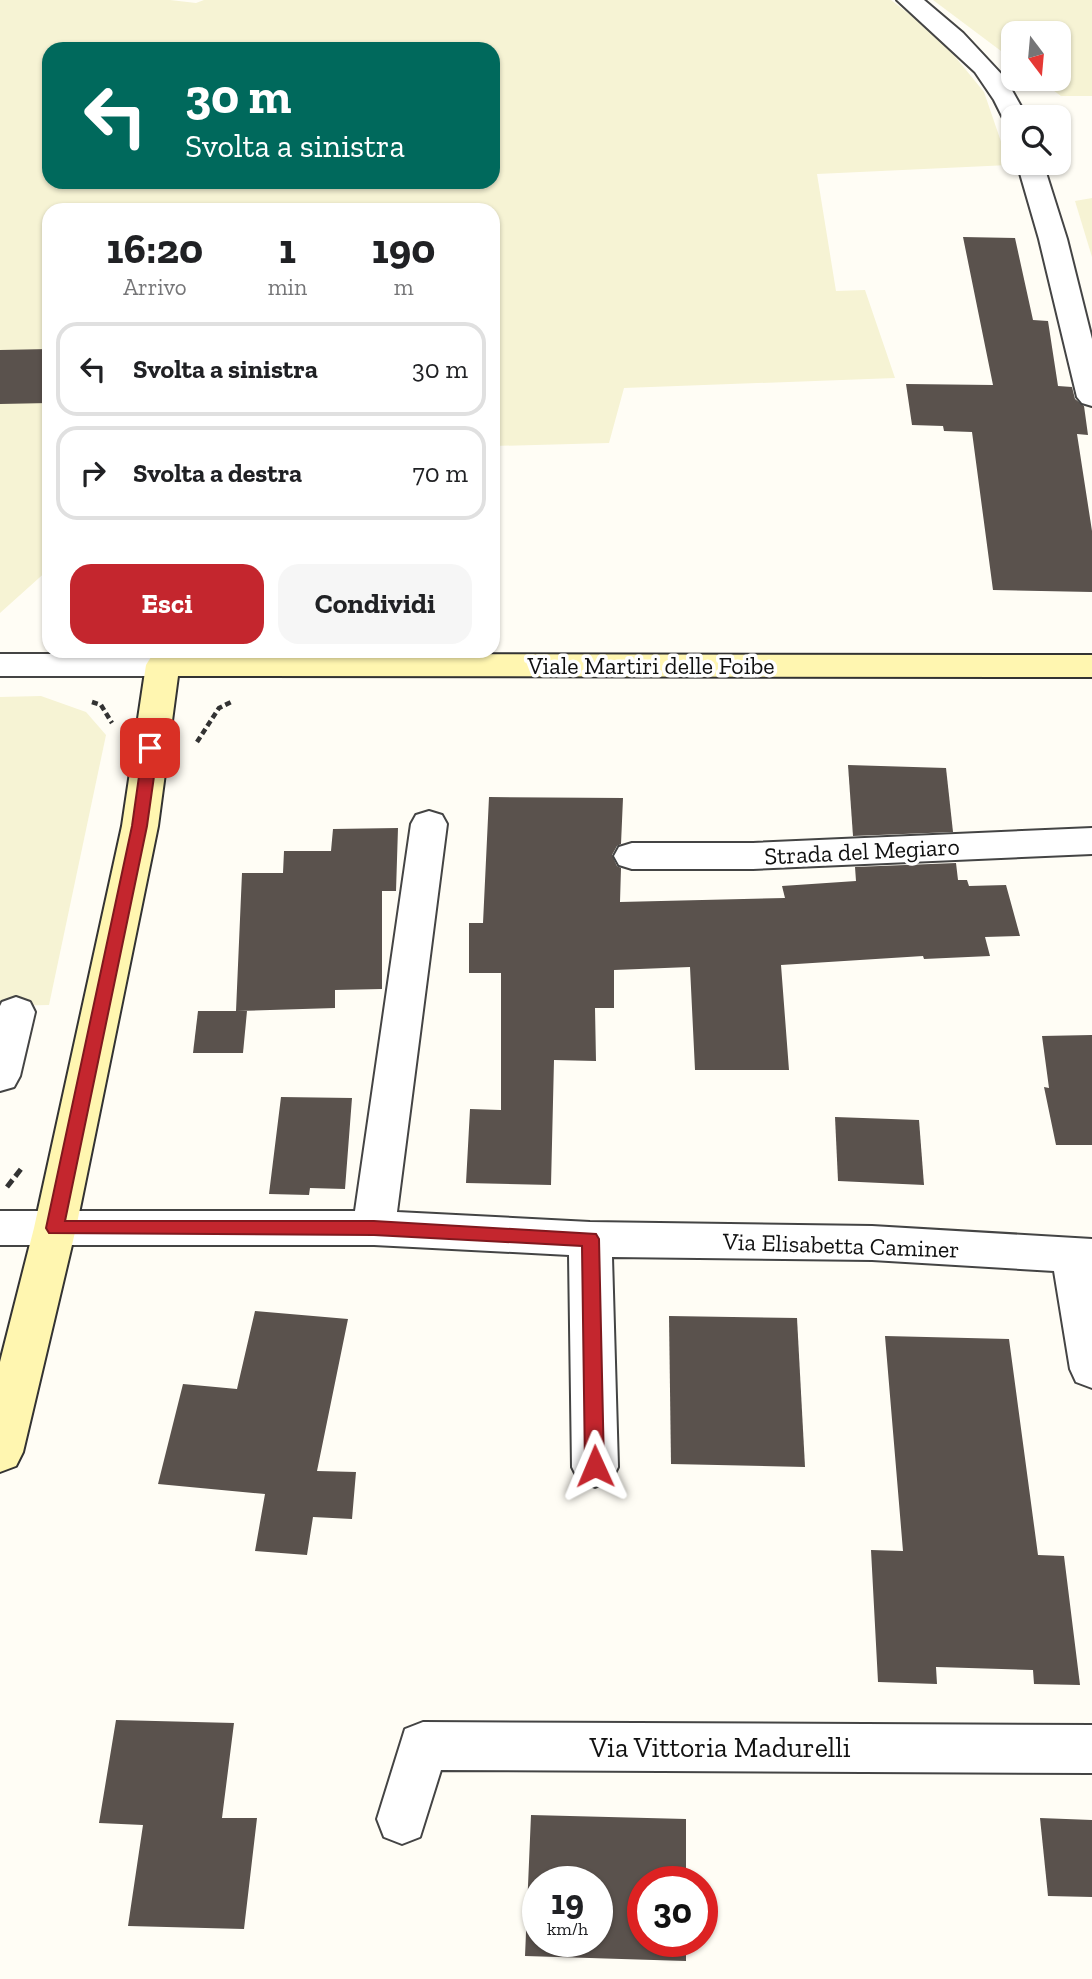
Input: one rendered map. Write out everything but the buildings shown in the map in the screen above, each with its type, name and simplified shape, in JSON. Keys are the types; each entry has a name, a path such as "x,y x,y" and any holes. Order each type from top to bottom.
{"street":[{"path":"909,0 958,40 1008,99 1010,105"},
{"path":"1034,175 1053,239 1092,397"},
{"name":"Viale Martiri delle Foibe","path":"0,665 1092,666"},
{"path":"0,1451 55,1228 139,826 163,665"},
{"path":"374,1228 429,824"},
{"name":"Strada del Megiaro","path":"632,856 753,856 1092,841"},
{"path":"0,1076 16,1012"},
{"name":"Via Elisabetta Caminer","path":"0,1228 374,1228 590,1239 872,1243 1083,1256"},
{"path":"590,1239 595,1466"},
{"path":"1083,1256 1092,1369"},
{"name":"Via Vittoria Madurelli","path":"402,1819 423,1746 1092,1749"}],"path":[{"path":"81,696 101,705 118,732"}],"shaded area":[{"path":"0,0 170,0 196,3 204,0 891,0 939,37 984,92 1001,142 1001,165 817,174 836,291 865,290 895,378 624,388 609,443 500,446 500,203 42,203 42,575 0,613"},
{"path":"933,0 1092,0 1092,96 1061,96 1054,91 1071,91 1071,21 1001,21 1001,51"},
{"path":"1092,198 1092,257 1075,201"},
{"path":"41,696 86,712 106,735 49,1005 0,1006 0,697"}],"route":[{"path":"150,748 139,826 55,1228 374,1228 590,1239 595,1466"}]}
